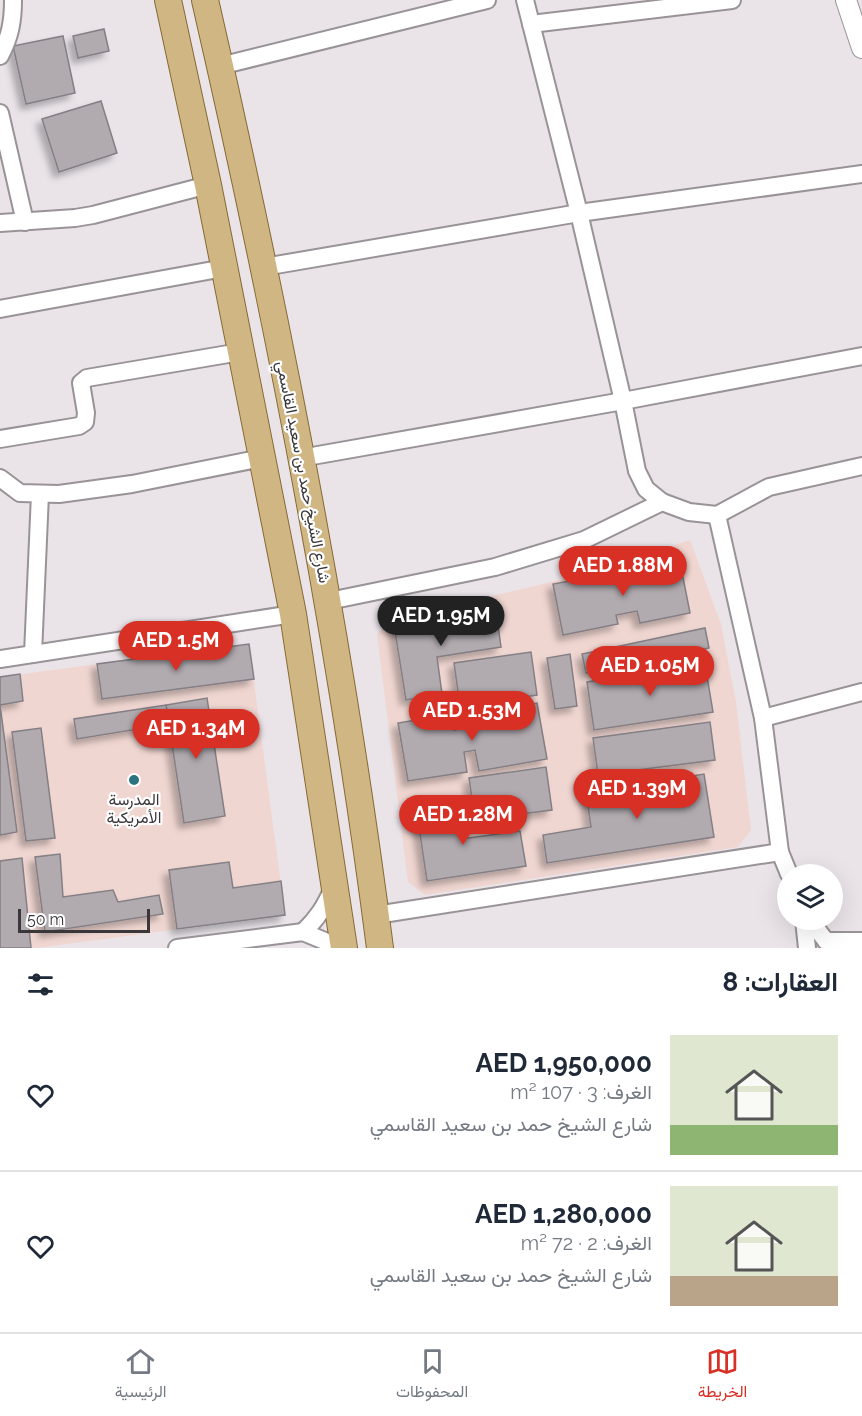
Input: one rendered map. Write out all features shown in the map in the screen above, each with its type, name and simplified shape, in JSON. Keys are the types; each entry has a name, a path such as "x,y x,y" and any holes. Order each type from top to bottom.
{"main road":[{"path":"168,0 208,185 293,614 344,948"},
{"name":"شارع الشيخ حمد بن سعيد القاسمي","path":"205,0 264,267 329,601 380,948"},
{"path":"312,733 327,726 339,728 350,738"}],"street":[{"path":"0,56 9,38 13,20 13,0"},
{"path":"220,66 488,0"},
{"path":"525,0 579,213 637,471 646,489 662,502 689,512 717,515 769,487 862,466"},
{"path":"531,24 732,0"},
{"path":"846,0 862,48"},
{"path":"0,113 25,222"},
{"path":"264,267 579,213 862,174"},
{"path":"0,223 93,215 208,185"},
{"path":"0,309 224,268"},
{"path":"0,439 79,426 85,422 86,413 81,382 87,378 240,352"},
{"path":"301,458 862,356"},
{"path":"0,478 20,493 59,494 132,484 262,458"},
{"path":"33,654 40,494"},
{"path":"329,601 495,567 584,540 662,502"},
{"path":"717,515 763,718 780,852 785,864"},
{"path":"0,659 293,614"},
{"path":"763,718 862,692"},
{"path":"376,915 780,852"},
{"path":"303,932 316,920 324,908 335,884"},
{"path":"805,930 807,948"},
{"path":"818,930 830,945 862,941"},
{"path":"177,948 303,932 327,942 334,948"}],"shaded area":[{"path":"690,540 721,624 736,702 751,830 738,847 425,895 408,882 377,634 391,620 572,577"},
{"name":"المدرسة الأمريكية","path":"249,644 285,915 37,948 0,948 0,677"}],"building":[{"path":"104,29 109,51 78,58 73,36"},
{"path":"63,36 75,93 26,104 13,46"},
{"path":"101,101 117,153 59,172 42,119"},
{"path":"679,557 690,613 640,623 637,611 616,615 618,624 563,635 553,584 618,572 619,581 633,578 631,567"},
{"path":"496,610 501,647 437,657 442,694 406,700 394,625"},
{"path":"705,628 709,648 586,673 582,654"},
{"path":"249,644 254,679 102,699 97,664"},
{"path":"531,652 537,695 460,706 454,663"},
{"path":"570,654 577,706 555,709 547,658"},
{"path":"705,664 713,712 594,730 587,682"},
{"path":"20,674 23,701 0,705 0,677"},
{"path":"207,698 225,816 184,823 166,705"},
{"path":"537,703 547,759 479,771 475,750 464,752 467,772 408,781 398,723 451,714 454,730 473,726 471,715"},
{"path":"0,705 17,832 0,835"},
{"path":"166,705 169,724 77,739 74,719"},
{"path":"710,722 715,760 598,775 593,738"},
{"path":"41,728 55,838 26,841 12,732"},
{"path":"546,767 552,810 475,820 469,778"},
{"path":"704,774 714,837 547,863 543,835 591,827 586,793"},
{"path":"456,801 461,839 520,831 526,866 427,881 416,807"},
{"path":"60,854 63,897 113,890 118,902 159,895 163,914 45,932 35,857"},
{"path":"22,858 31,948 0,948 0,861"},
{"path":"229,862 233,888 281,881 285,915 177,929 169,870"}],"place":[{"name":"المدرسة الأمريكية","path":"134,780"}]}
